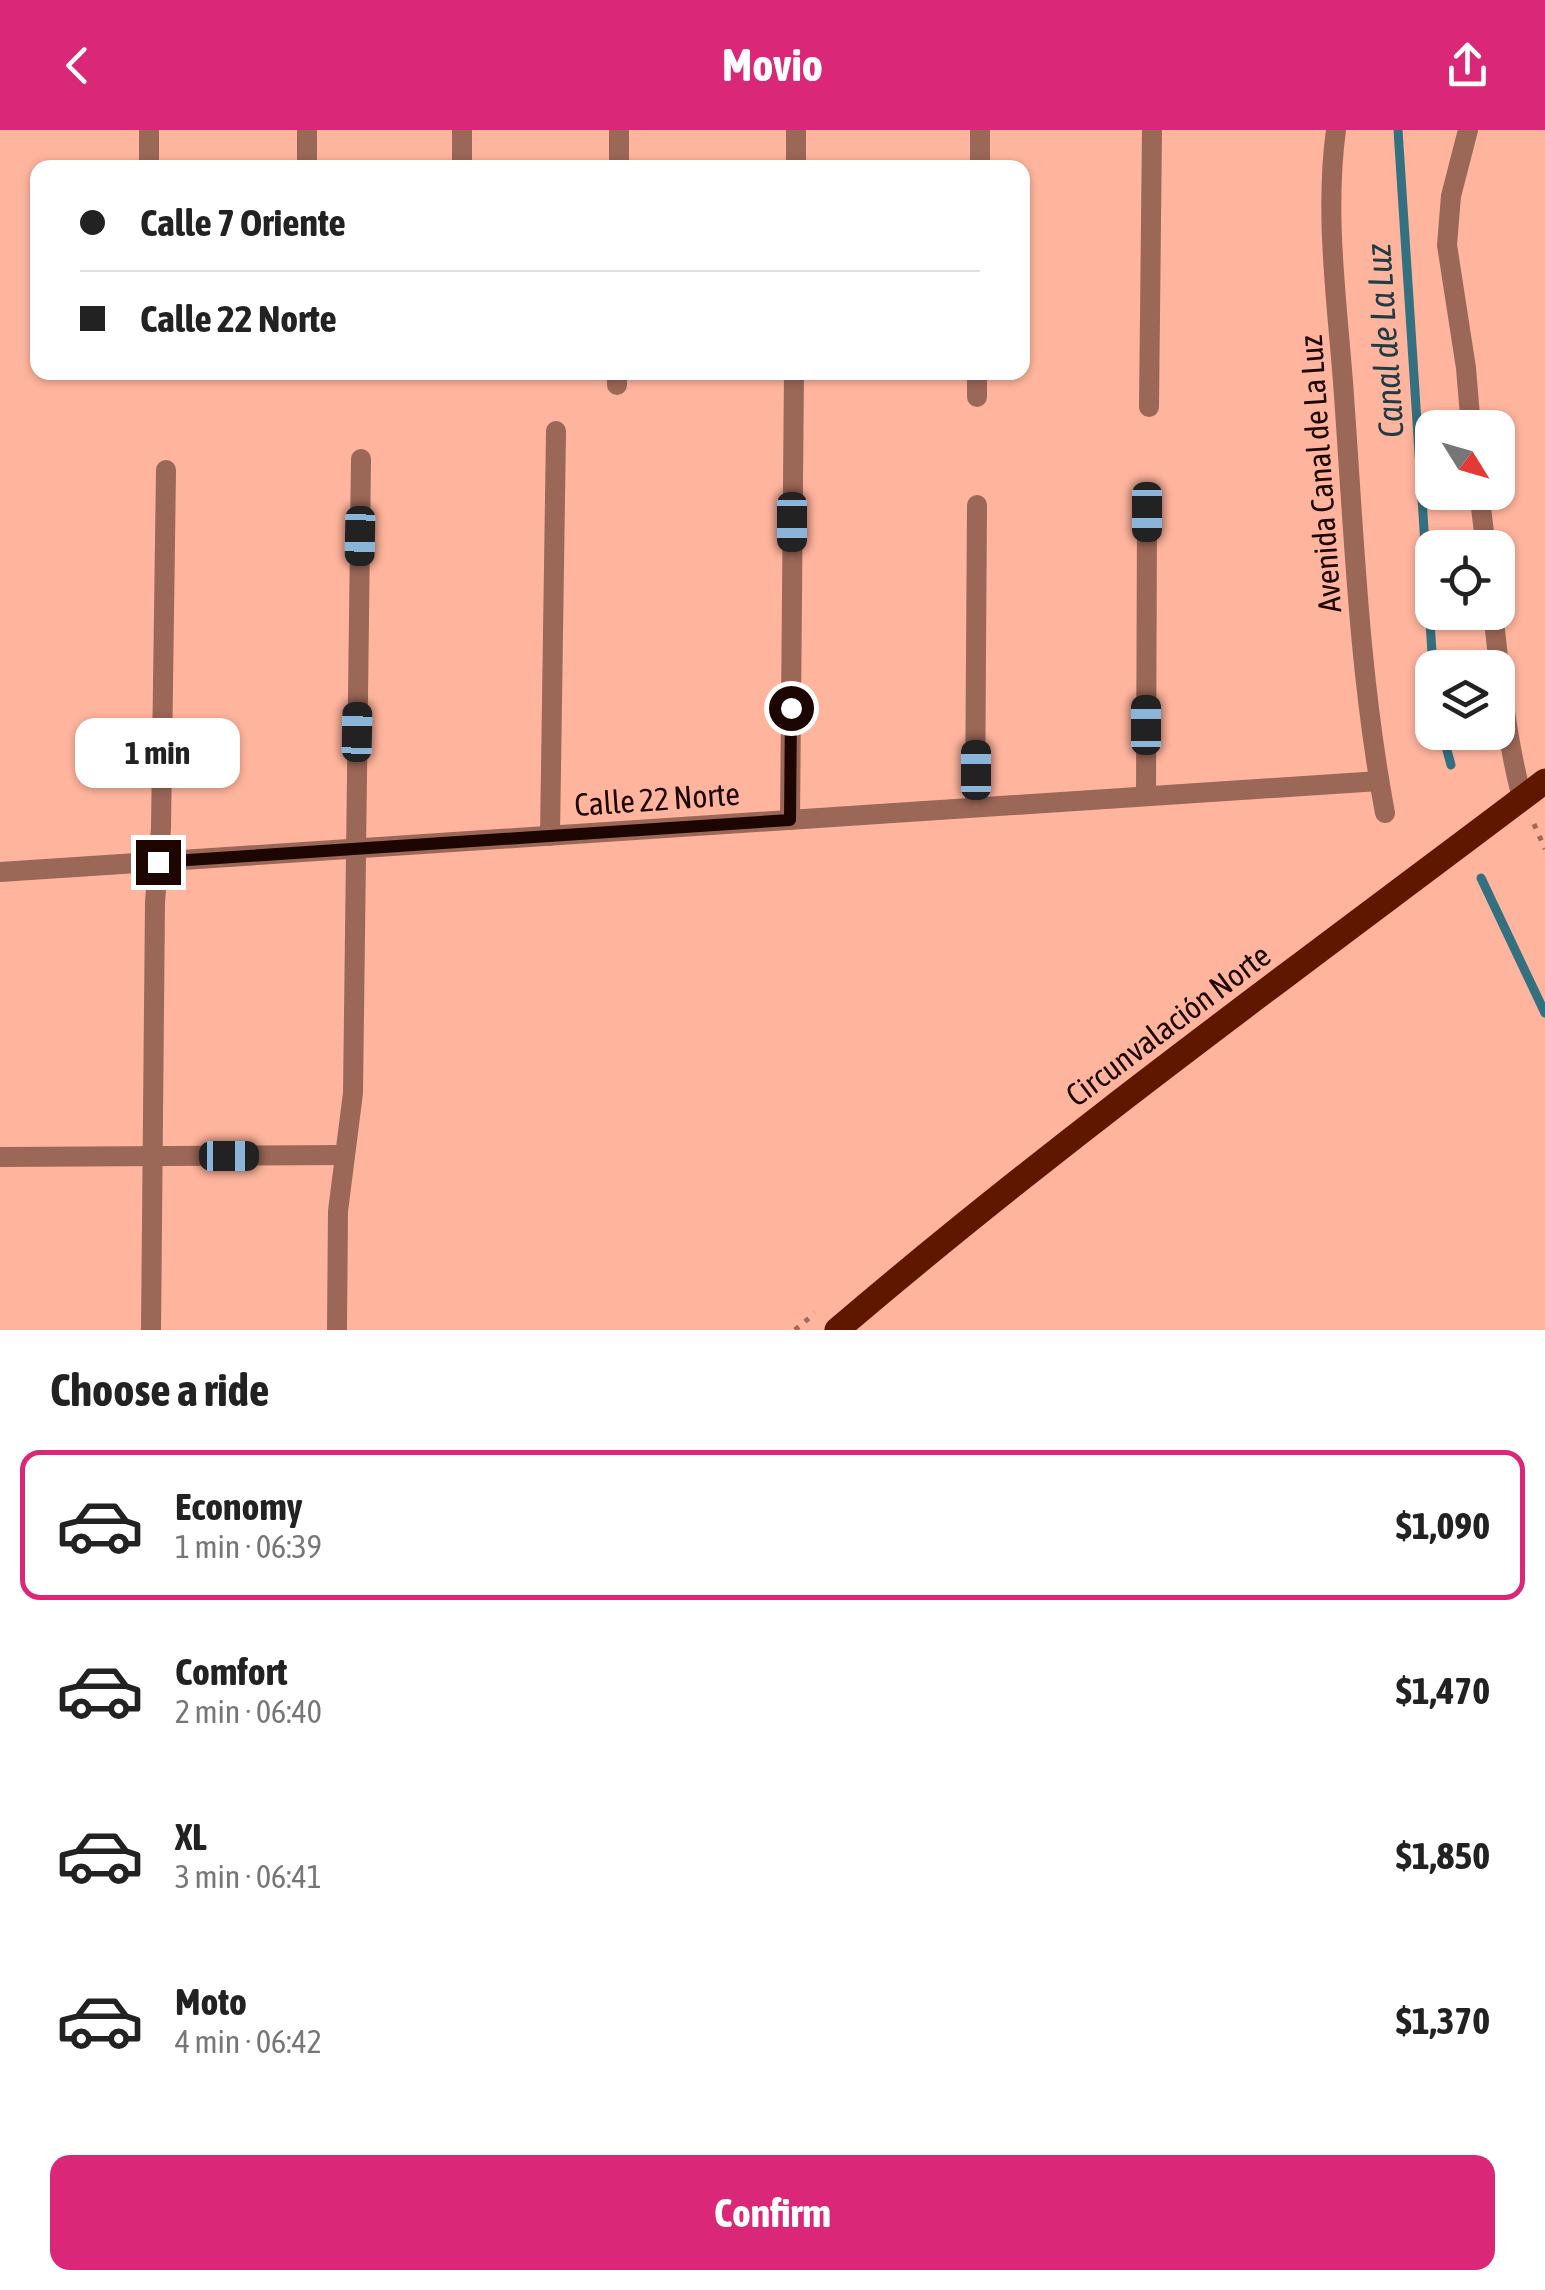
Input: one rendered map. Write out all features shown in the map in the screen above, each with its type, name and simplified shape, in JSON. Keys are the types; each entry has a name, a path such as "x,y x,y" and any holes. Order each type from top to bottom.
{"main road":[{"name":"Circunvalación Norte","path":"837,1330 1132,1092 1545,780"}],"street":[{"path":"149,130 149,160"},
{"path":"307,130 307,160"},
{"path":"462,130 462,160"},
{"path":"619,130 619,160"},
{"path":"796,130 796,160"},
{"path":"980,130 980,160"},
{"path":"1148,407 1152,130"},
{"name":"Avenida Canal de La Luz","path":"1336,130 1331,194 1333,234 1361,630 1384,813"},
{"path":"1468,130 1451,196 1447,246 1470,410"},
{"path":"790,820 794,380"},
{"path":"977,380 977,397"},
{"path":"550,836 556,430"},
{"path":"337,1330 338,1211 352,1093 361,458"},
{"path":"151,1330 166,470"},
{"path":"976,808 977,505"},
{"path":"1146,796 1147,512"},
{"path":"1496,630 1506,716 1522,798"},
{"name":"Calle 22 Norte","path":"0,872 1379,781"},
{"path":"0,1157 345,1156"}],"waterway":[{"name":"Canal de La Luz","path":"1398,130 1432,650"},
{"name":"Canal de La Luz","path":"1447,750 1451,765"},
{"name":"Canal de La Luz","path":"1481,878 1545,1013"}],"route":[{"path":"158,862 790,820 791,708"}]}
